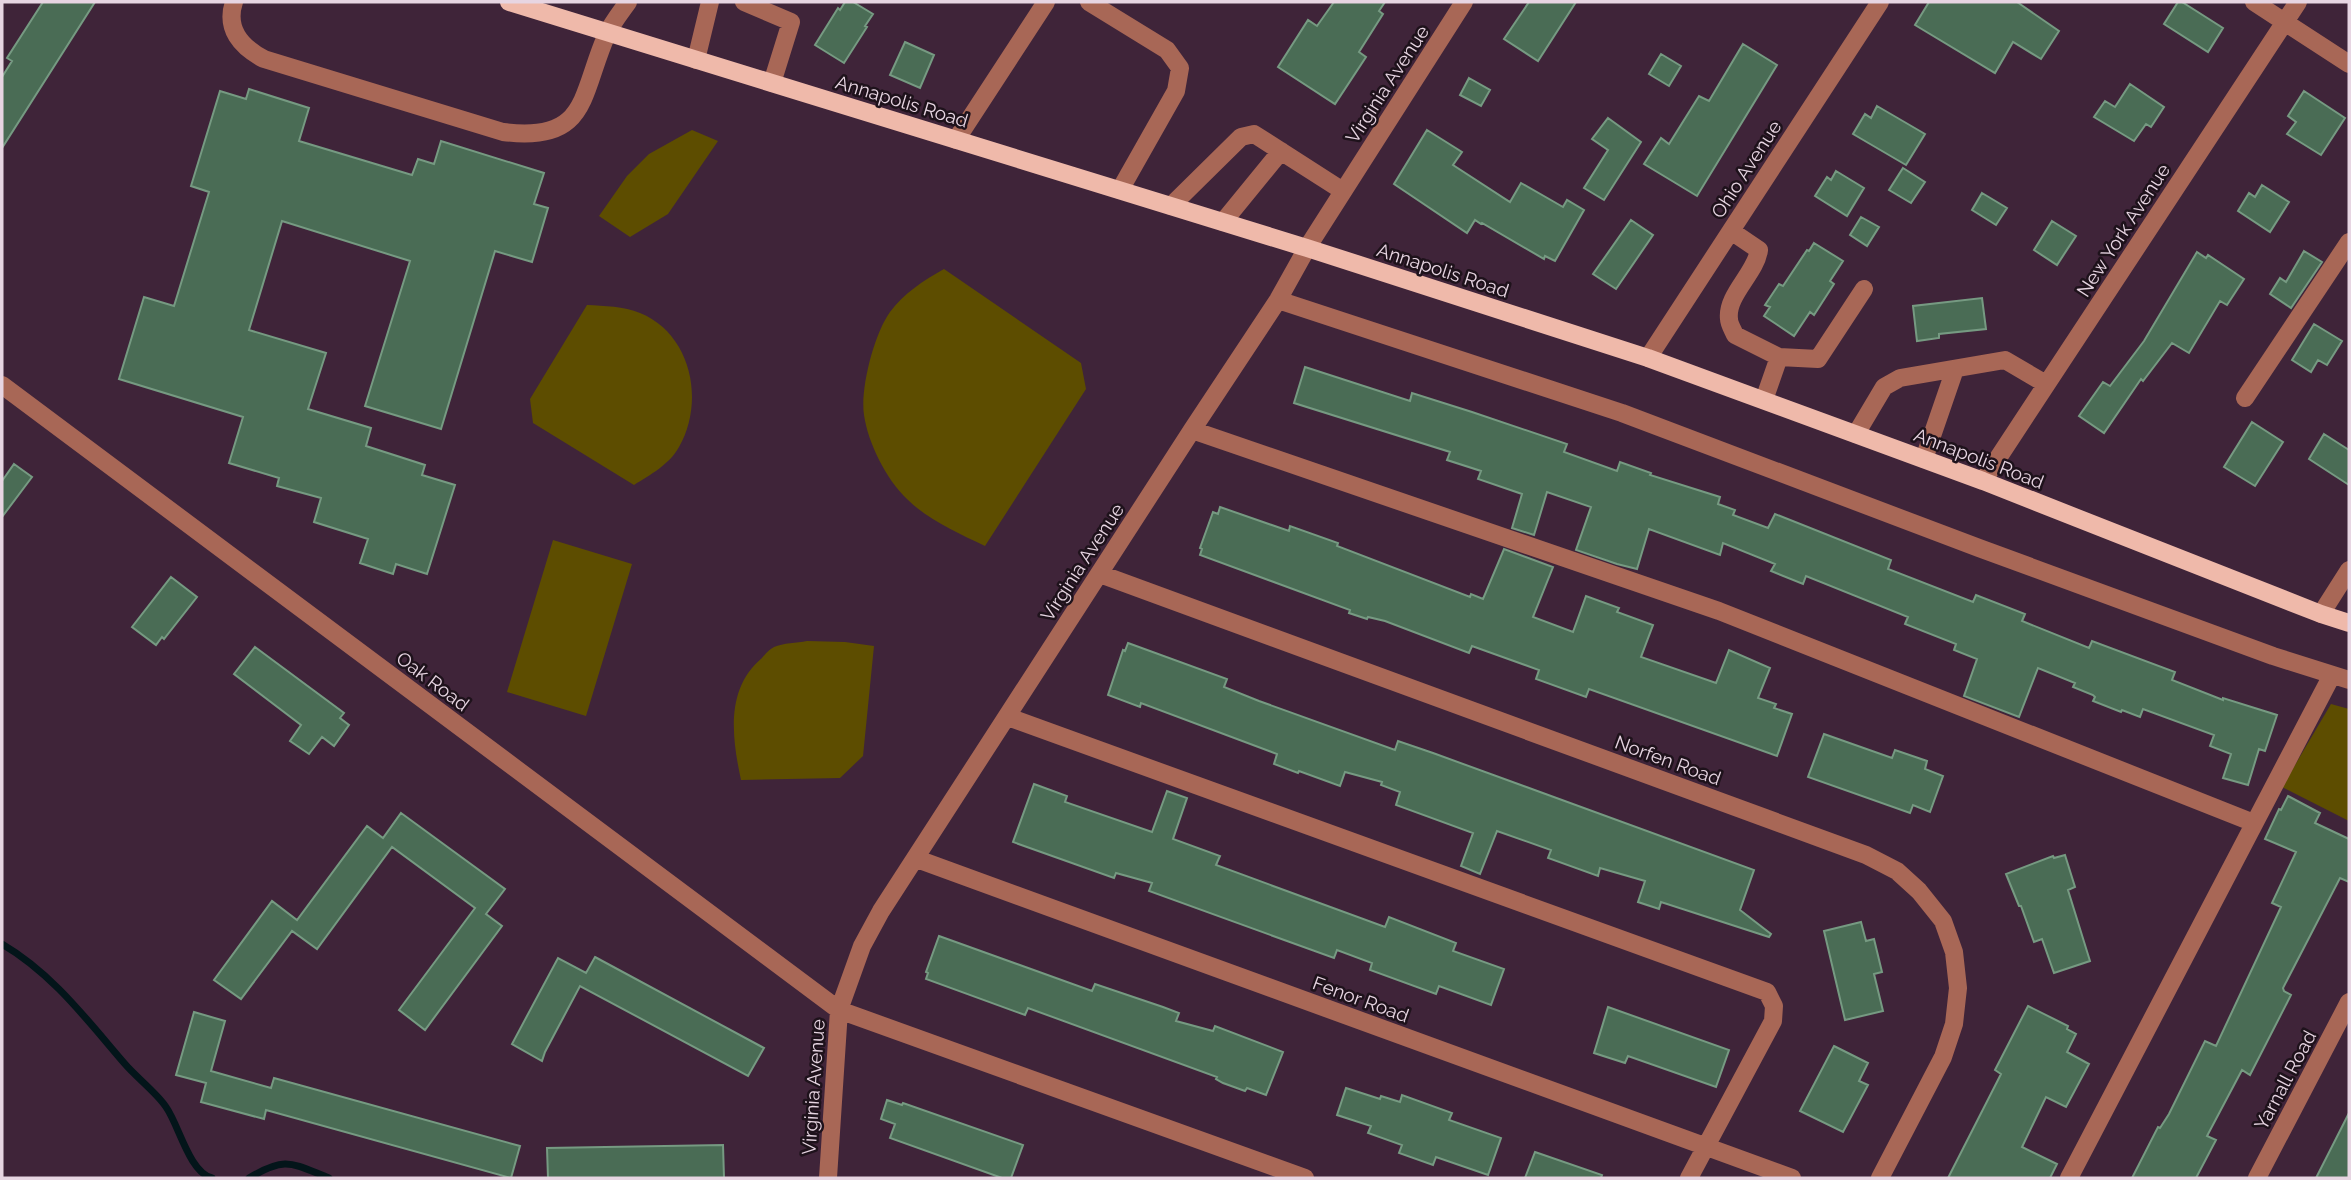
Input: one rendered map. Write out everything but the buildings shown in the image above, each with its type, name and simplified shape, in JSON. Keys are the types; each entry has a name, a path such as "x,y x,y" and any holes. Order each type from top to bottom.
{"main road":[{"name":"Annapolis Road","path":"509,2 1307,248 1648,358 1924,458 2349,623"}],"street":[{"path":"234,2 230,15 234,29 245,49 264,59 503,132 528,135 550,132 570,121 582,103 608,32 628,2"},
{"path":"696,60 710,2"},
{"path":"744,2 791,22 772,83"},
{"path":"956,140 1046,2"},
{"path":"1089,2 1167,50 1180,68 1176,91 1120,190"},
{"name":"Virginia Avenue","path":"828,1178 839,1010 862,947 881,911 1278,300 1307,248 1464,2"},
{"name":"Ohio Avenue","path":"1648,358 1880,2"},
{"path":"2254,2 2349,64"},
{"name":"New York Avenue","path":"1983,481 2298,2"},
{"path":"1171,206 1241,137 1254,134 1343,191"},
{"path":"1223,222 1281,151"},
{"path":"1731,231 1759,250 1758,259 1734,299 1728,318 1735,335 1779,357 1818,359 1864,289"},
{"path":"2245,398 2349,242"},
{"path":"1278,300 1622,412 1966,544 2273,656 2349,680"},
{"path":"1764,400 1779,357"},
{"path":"1856,434 1884,387 1900,378 2005,360 2046,384"},
{"path":"1924,458 1955,369"},
{"name":"Oak Road","path":"2,385 839,1010 1305,1178"},
{"path":"1192,430 1719,611 2254,823"},
{"path":"2321,614 2349,570"},
{"name":"Norfen Road","path":"1100,573 1866,855 1897,871 1919,891 1943,920 1954,952 1958,988 1954,1024 1943,1057 1880,1178"},
{"path":"2069,1178 2332,675"},
{"path":"1008,717 1767,992 1774,1006 1773,1021 1689,1178"},
{"name":"Fenor Road","path":"917,859 1792,1178"},
{"name":"Yarnall Road","path":"2257,1178 2349,1002"}],"shaded area":[{"path":"692,130 718,141 668,214 630,237 599,216 627,176 649,154"},
{"path":"944,269 1081,363 1086,389 985,546 934,520 915,507 899,491 879,460 869,437 864,415 866,377 884,322 895,305 908,293"},
{"path":"587,305 627,309 658,323 672,336 689,371 691,410 679,447 665,464 634,485 533,423 530,399"},
{"path":"553,540 632,564 586,716 507,692"},
{"path":"807,641 874,646 863,756 840,778 741,780 735,748 734,715 742,684 750,670 772,648"},
{"path":"2331,704 2349,709 2349,821 2282,787"}],"waterway":[{"path":"2,944 53,984 158,1097 171,1115 191,1158 204,1174 212,1178"},
{"path":"249,1178 281,1164 297,1166 329,1178"}]}
